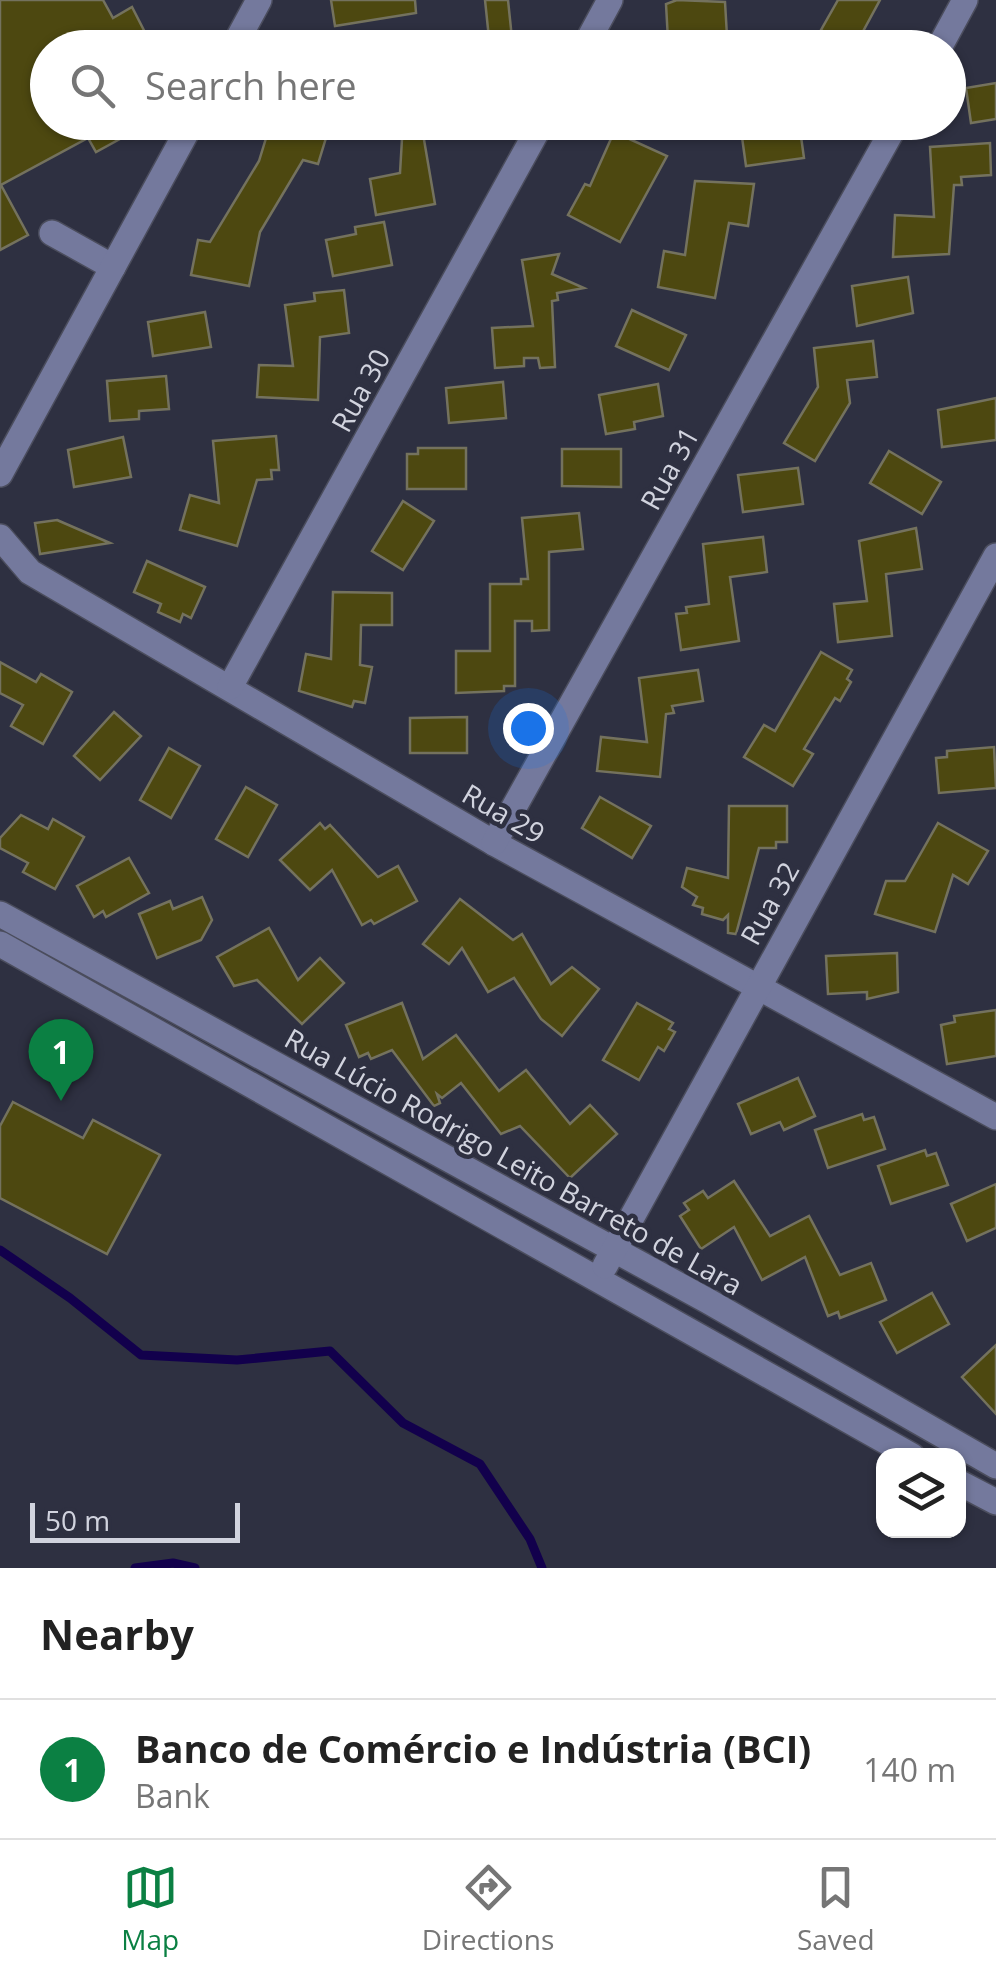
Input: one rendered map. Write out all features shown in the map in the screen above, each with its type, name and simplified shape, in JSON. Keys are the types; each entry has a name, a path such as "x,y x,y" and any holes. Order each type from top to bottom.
{"street":[{"path":"594,30 610,0"},
{"path":"949,30 966,0"},
{"path":"240,30 252,2"},
{"path":"0,474 182,140"},
{"name":"Rua 30","path":"230,688 532,140"},
{"name":"Rua 31","path":"494,843 887,140"},
{"path":"52,232 113,267"},
{"name":"Rua 29","path":"0,538 30,572 494,843 996,1117"},
{"name":"Rua 32","path":"597,1279 996,556"},
{"name":"Rua Lúcio Rodrigo Leito Barreto de Lara","path":"0,914 612,1252 708,1301 996,1466"},
{"path":"0,944 898,1448"},
{"path":"966,1486 996,1502"}],"building":[{"path":"0,0 103,0 113,18 132,7 144,30 30,30 30,140 84,140 1,185 28,235 0,250"},
{"path":"331,0 415,0 416,13 335,26"},
{"path":"485,0 508,0 511,30 488,30"},
{"path":"677,0 725,2 727,30 667,30 666,4"},
{"path":"838,0 880,0 864,30 821,30"},
{"path":"996,83 996,119 971,123 966,88"},
{"path":"89,140 118,140 96,152"},
{"path":"265,140 325,140 318,164 303,160 260,232 249,286 191,275 198,240 210,242 259,161"},
{"path":"402,140 424,140 435,204 376,215 370,179 400,173"},
{"path":"610,140 632,140 667,156 620,242 568,215 585,184 590,186"},
{"path":"742,140 802,140 804,158 746,166"},
{"path":"990,143 991,175 961,177 962,185 954,185 949,254 893,257 895,215 934,217 930,147"},
{"path":"695,181 754,184 748,226 729,223 715,298 658,287 664,251 685,255"},
{"path":"384,222 392,265 333,276 326,240 356,234 355,227"},
{"path":"559,254 552,274 584,288 557,293 558,300 552,301 555,367 540,368 538,358 524,358 524,366 495,368 492,328 533,326 522,260"},
{"path":"908,277 913,313 857,326 852,286"},
{"path":"344,290 349,333 320,337 318,400 257,397 259,365 293,366 285,305 315,301 314,293"},
{"path":"632,310 686,335 669,370 616,346"},
{"path":"205,312 211,347 153,356 148,322"},
{"path":"873,341 877,377 847,380 850,403 815,461 784,443 818,387 814,348"},
{"path":"166,376 169,409 139,411 139,419 110,421 107,381"},
{"path":"503,382 506,418 449,423 446,388"},
{"path":"658,384 663,416 634,422 635,429 606,434 599,395"},
{"path":"996,398 996,440 942,447 938,410"},
{"path":"276,436 279,470 271,470 272,479 257,480 237,546 180,530 190,495 219,503 213,441"},
{"path":"123,437 131,477 74,487 68,450"},
{"path":"418,448 466,448 466,489 407,489 407,454 418,454"},
{"path":"562,449 621,449 621,487 562,486"},
{"path":"889,451 941,482 922,514 870,483"},
{"path":"798,468 803,504 743,512 738,475"},
{"path":"403,501 434,521 403,570 372,551"},
{"path":"579,513 583,549 549,552 549,630 532,631 532,621 515,621 515,686 504,686 504,691 456,693 456,651 490,651 490,584 521,584 521,579 528,579 522,518"},
{"path":"57,520 110,543 40,554 35,523"},
{"path":"916,528 922,569 886,574 892,636 838,642 834,604 867,601 859,541"},
{"path":"763,537 767,572 730,577 739,641 681,650 676,614 687,613 686,607 709,604 703,544"},
{"path":"147,561 205,587 191,618 183,614 180,622 158,612 161,604 134,592"},
{"path":"333,592 392,593 392,625 361,625 360,665 372,667 365,703 354,701 352,707 299,691 306,654 331,659"},
{"path":"821,652 852,670 847,679 851,682 840,701 835,698 804,749 813,754 793,786 744,757 764,725 775,731"},
{"path":"0,662 36,682 41,674 72,692 43,744 11,726 23,705 0,693"},
{"path":"698,670 703,701 672,706 674,713 666,714 660,777 597,771 601,737 647,742 639,678"},
{"path":"114,712 141,736 100,780 74,756"},
{"path":"467,717 467,753 410,753 410,718"},
{"path":"994,747 996,788 939,793 936,758 947,757 947,751"},
{"path":"169,748 200,766 171,818 140,800"},
{"path":"246,787 277,805 248,857 216,839"},
{"path":"600,797 651,826 632,858 582,828"},
{"path":"729,806 787,806 787,842 776,842 776,848 759,848 736,934 728,933 728,915 723,920 702,914 703,908 693,905 697,897 682,887 687,868 728,878"},
{"path":"21,815 48,829 53,819 84,837 55,889 23,872 28,863 0,848 0,838"},
{"path":"320,823 325,829 330,825 378,877 398,866 417,901 374,924 371,920 362,925 332,870 310,890 280,860"},
{"path":"938,823 988,851 968,884 953,875 935,932 875,914 886,881 905,881"},
{"path":"129,858 149,893 106,917 103,911 94,917 77,886"},
{"path":"202,897 212,920 201,940 157,958 139,914 170,901 173,909"},
{"path":"460,899 513,940 522,934 551,984 572,967 599,989 562,1036 541,1019 514,978 488,992 462,948 449,964 423,944"},
{"path":"269,928 298,980 320,958 344,983 302,1024 257,980 234,986 217,957"},
{"path":"897,953 898,992 867,999 867,992 828,994 826,956"},
{"path":"402,1003 423,1059 456,1035 499,1091 526,1070 570,1124 590,1105 617,1134 570,1178 520,1126 501,1134 461,1083 442,1098 437,1094 440,1103 434,1106 392,1050 371,1059 368,1053 359,1057 346,1025"},
{"path":"637,1003 673,1023 669,1029 675,1032 664,1051 658,1047 639,1080 603,1060"},
{"path":"996,1010 996,1056 947,1064 941,1025 955,1022 954,1016"},
{"path":"798,1078 815,1116 784,1130 780,1122 751,1134 738,1104"},
{"path":"13,1102 83,1138 93,1120 160,1155 107,1254 0,1198 0,1126"},
{"path":"862,1114 864,1120 874,1117 885,1149 828,1168 815,1130"},
{"path":"925,1150 927,1156 936,1153 948,1185 891,1204 878,1166"},
{"path":"734,1181 770,1236 809,1216 840,1275 871,1263 886,1300 840,1318 838,1312 828,1316 805,1257 762,1280 734,1227 701,1249 680,1216 689,1210 684,1203 703,1191 708,1198"},
{"path":"996,1184 996,1228 967,1241 951,1204"},
{"path":"932,1293 949,1324 897,1353 880,1322"},
{"path":"996,1345 996,1414 962,1377"}],"waterway":[{"path":"0,1250 70,1298 141,1355 237,1360 330,1351 403,1423 480,1464 530,1539 542,1568"},
{"path":"135,1568 173,1563 195,1568"}],"place":[{"name":"Banco de Comércio e Indústria (BCI)","path":"61,1101"}]}
